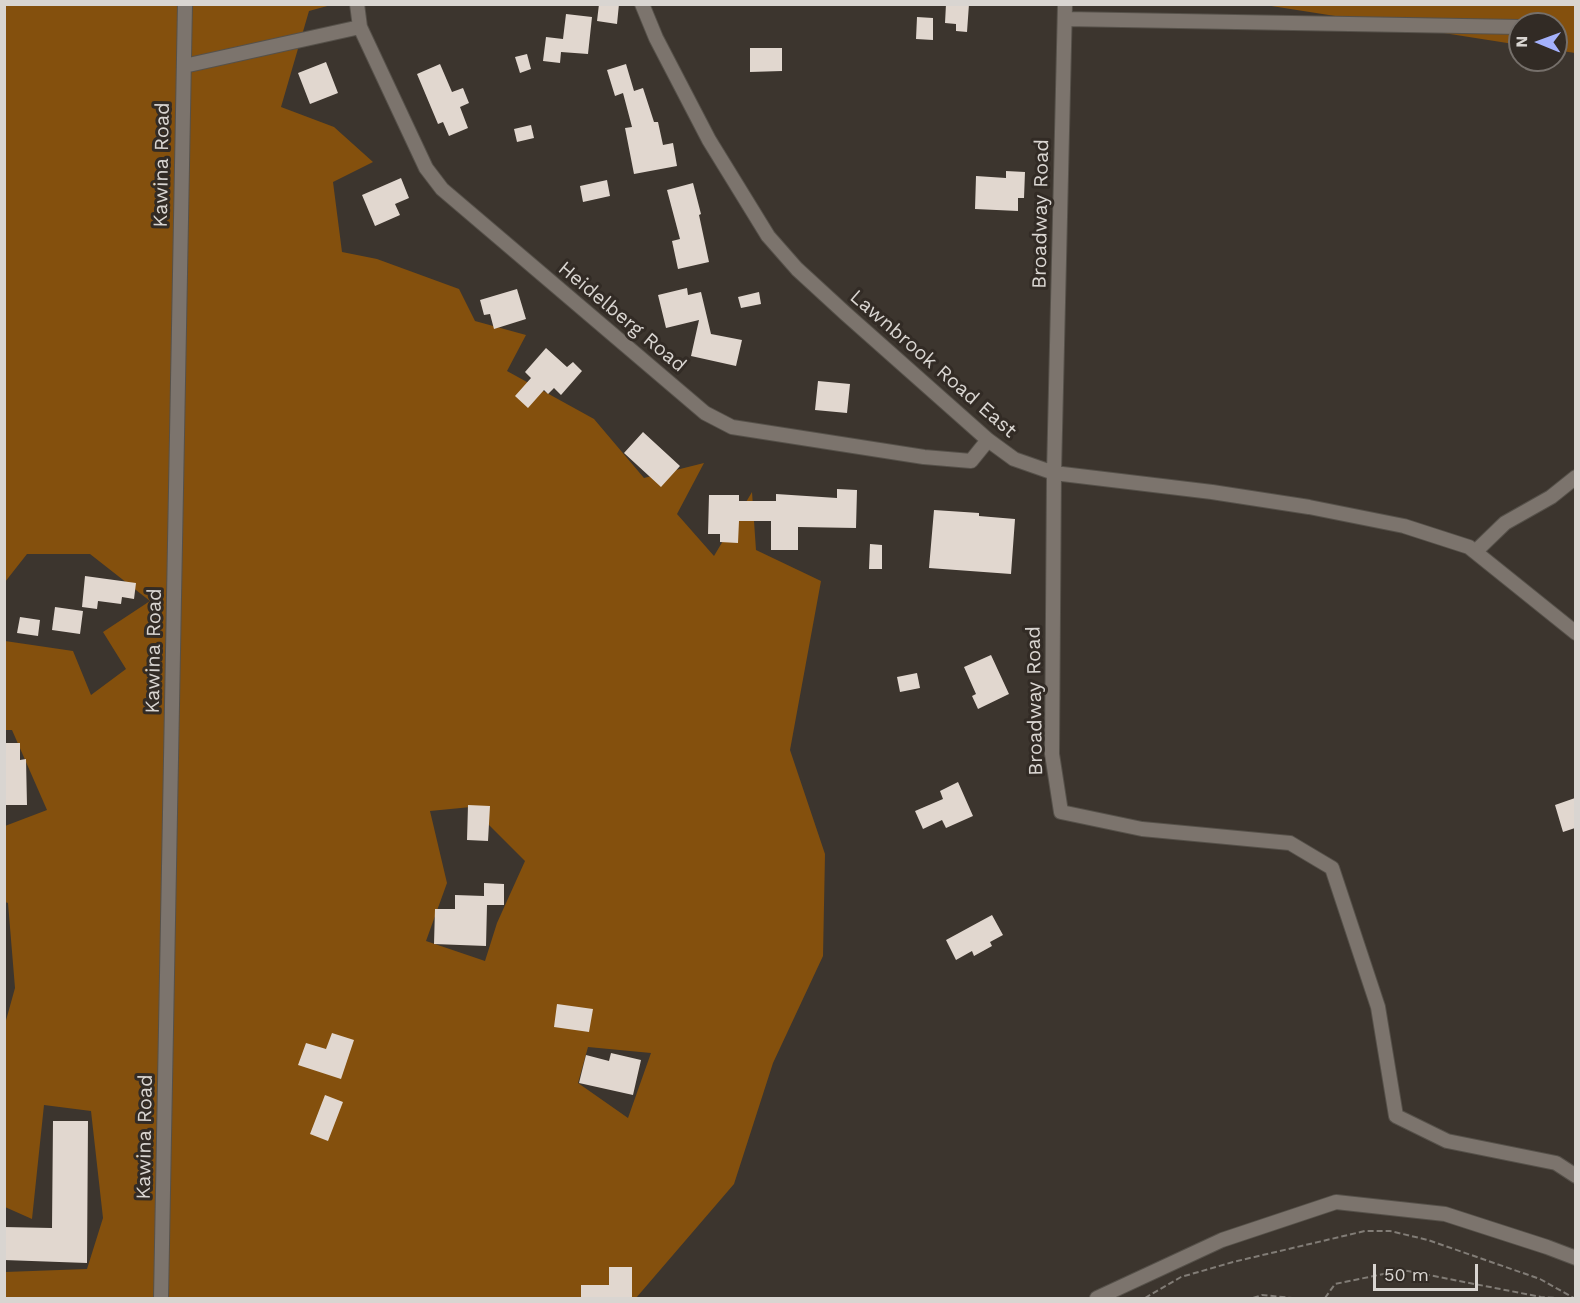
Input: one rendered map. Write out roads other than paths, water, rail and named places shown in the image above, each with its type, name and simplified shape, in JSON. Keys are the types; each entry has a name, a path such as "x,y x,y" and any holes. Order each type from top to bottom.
{"street":[{"name":"Kawina Road","path":"161,1299 185,4"},
{"name":"Heidelberg Road","path":"357,4 360,27 426,168 442,189 705,413 732,427 924,457 971,461 988,440"},
{"name":"Lawnbrook Road East","path":"642,4 656,38 709,140 768,236 797,269 846,314 988,440 1014,459 1054,473 1212,492 1308,507 1404,526 1469,547 1575,633"},
{"path":"1065,12 1508,27"},
{"name":"Broadway Road","path":"1065,12 1054,473 1052,754 1061,812 1142,829 1290,843 1332,868 1378,1007 1396,1116 1447,1141 1556,1163 1575,1176"},
{"path":"184,66 360,27"},
{"path":"1475,552 1505,523 1551,497 1575,477"},
{"path":"1097,1299 1222,1240 1336,1202 1445,1214 1547,1246 1575,1258"}]}
